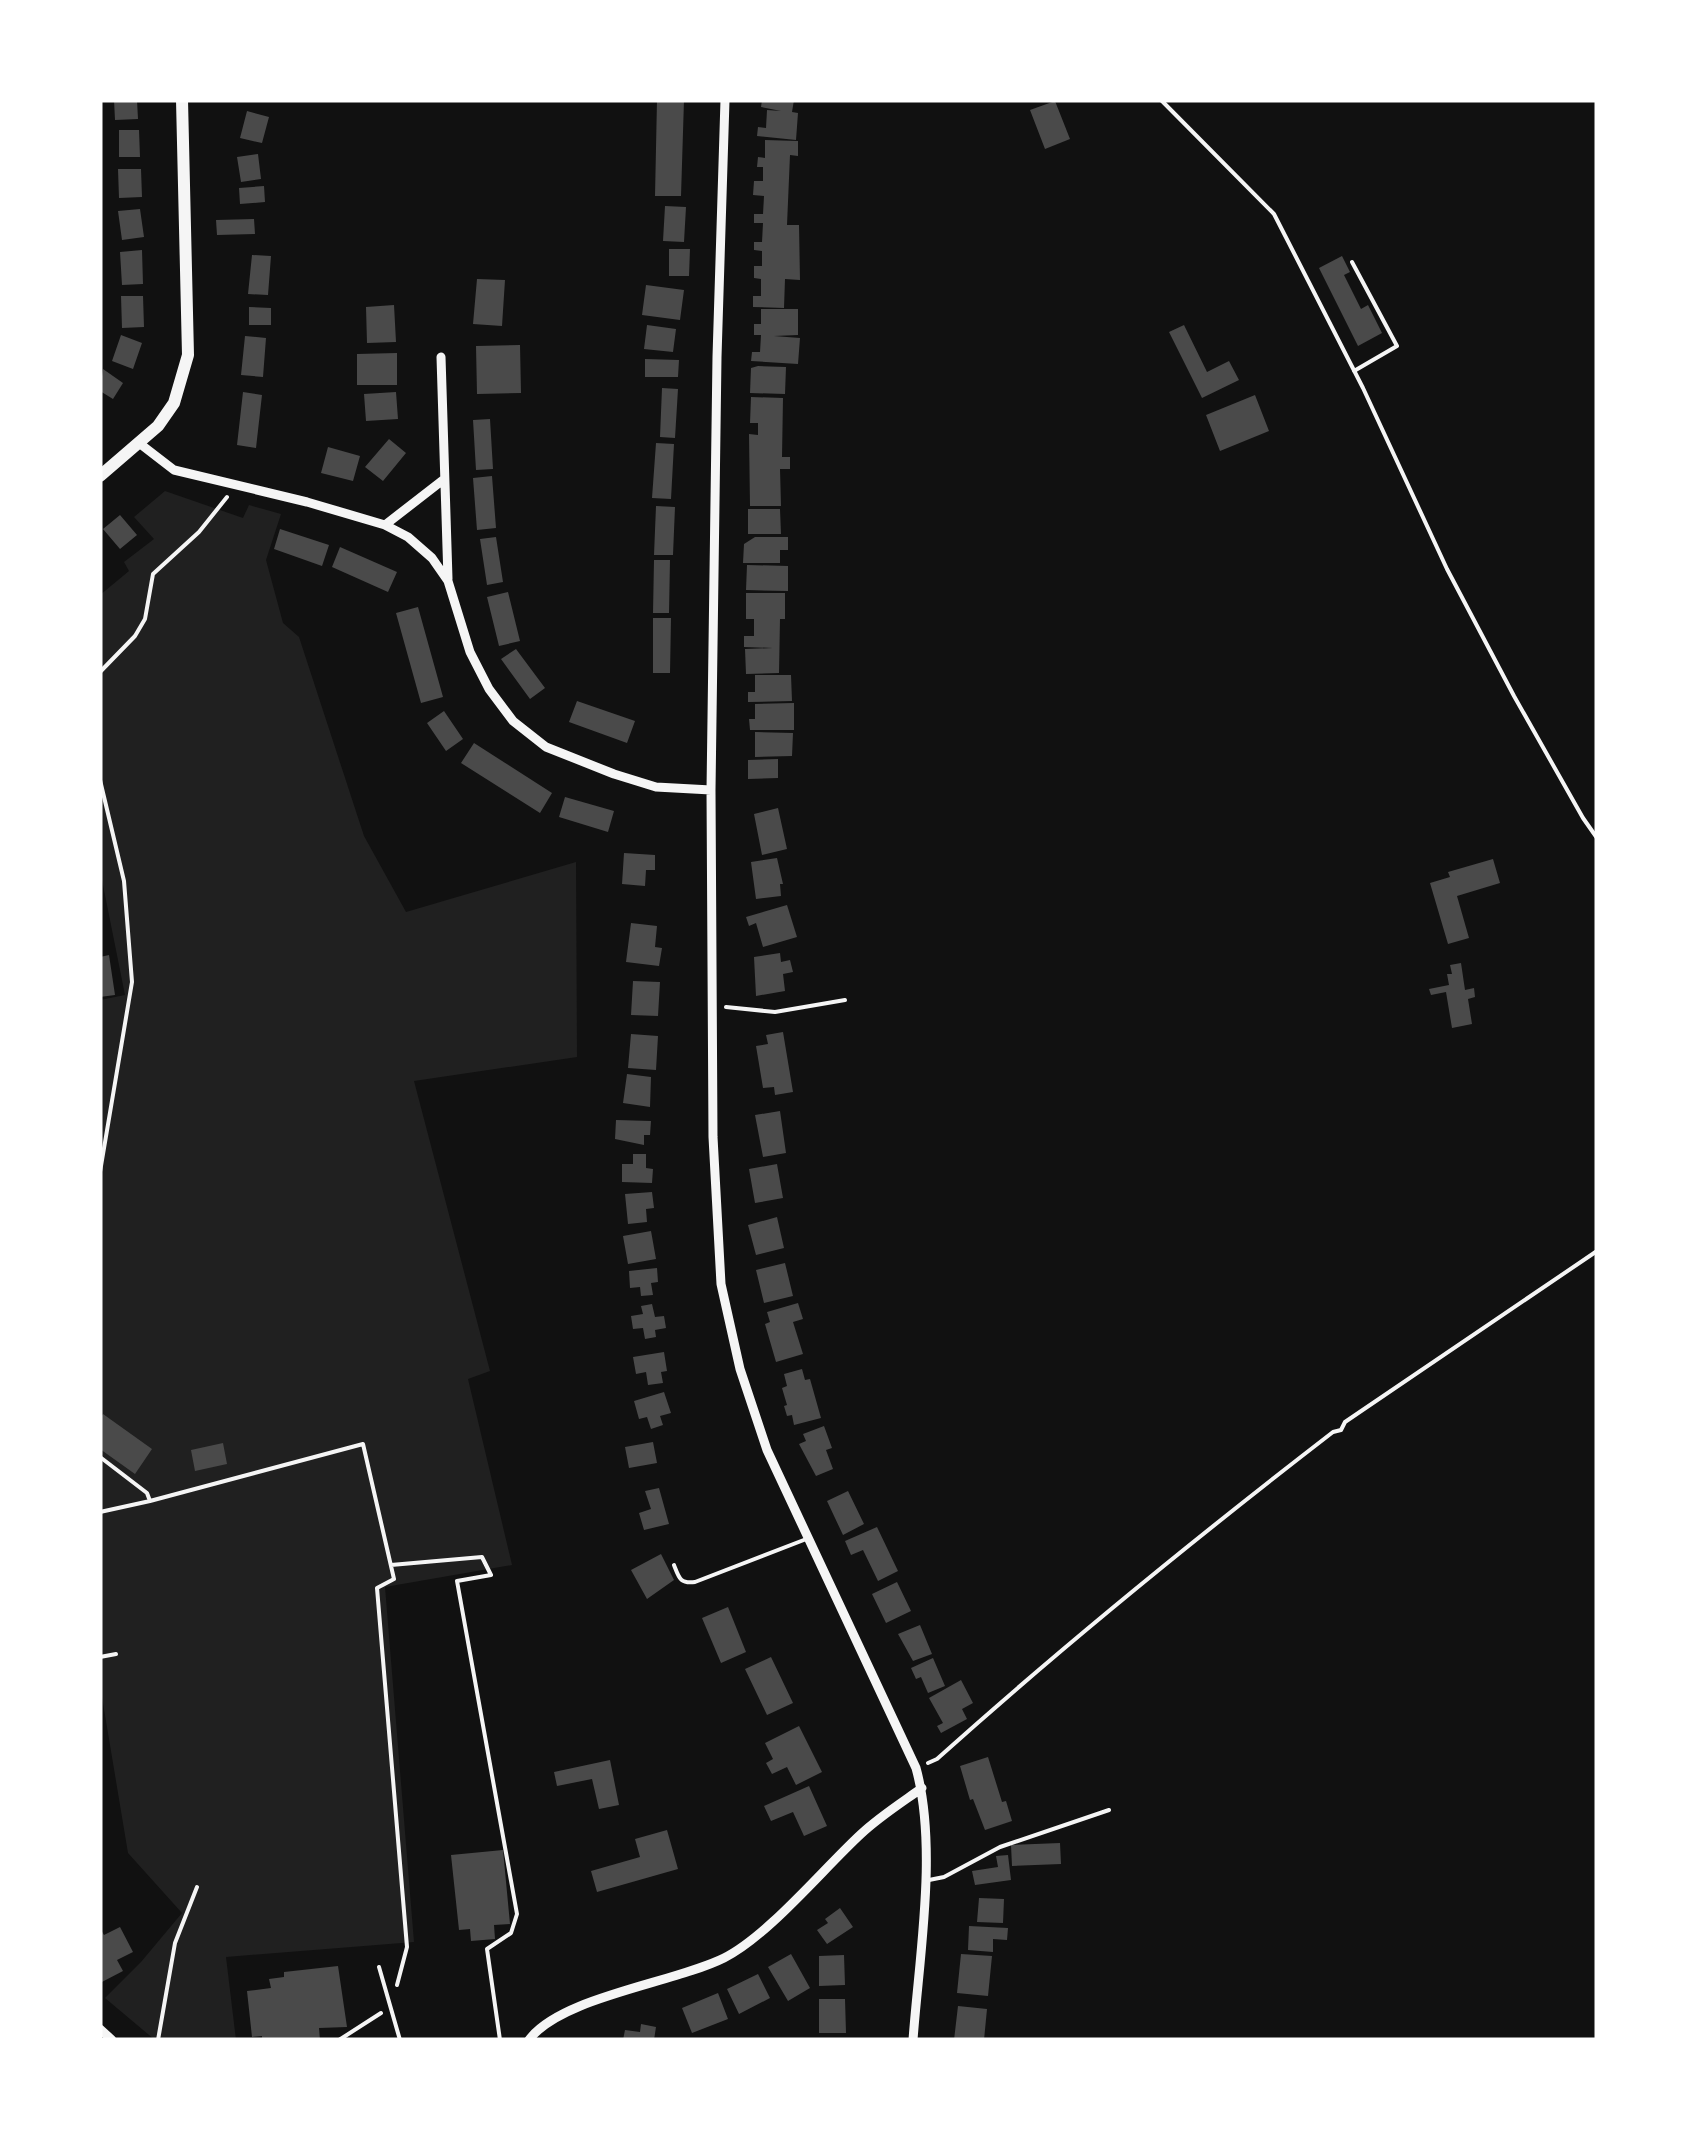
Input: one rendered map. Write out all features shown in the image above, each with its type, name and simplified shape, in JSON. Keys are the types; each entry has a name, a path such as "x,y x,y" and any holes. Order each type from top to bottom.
{"main road":[{"path":"100,476 158,426 174,403 188,355 182,100"}],"street":[{"path":"726,100 716,376 711,790 713,1137 721,1284 740,1369 768,1450 922,1788 926,1826 914,2040"},
{"path":"441,357 448,581 470,652 489,689 513,722 546,747 656,787 711,790"},
{"path":"139,443 174,470 385,525 432,558 448,581"},
{"path":"385,525 443,480"},
{"path":"529,2040 536,2030 560,2014 701,1969 730,1955 766,1926 864,1831 922,1788"},
{"path":"100,2029 112,2040"}],"lane":[{"path":"1161,100 1274,214 1354,370 1444,564 1522,712 1597,838"},
{"path":"1352,262 1397,346 1354,370"},
{"path":"674,1565 679,1580 695,1582 809,1538"},
{"path":"924,1881 944,1877 1000,1847 1109,1810"},
{"path":"379,1967 400,2040"}],"path":[{"path":"100,672 136,636 145,618 153,574 200,532 236,485"},
{"path":"100,780 124,881 132,982 100,1172"},
{"path":"100,816 108,815"},
{"path":"712,1006 775,1012 845,1000"},
{"path":"916,1768 938,1759 1153,1572 1332,1432 1340,1430 1345,1422 1597,1251"},
{"path":"100,1512 363,1444 394,1579 377,1588 407,1947 392,2007 339,2040"},
{"path":"100,1457 148,1494 150,1502"},
{"path":"391,1564 482,1557 491,1575 457,1582 516,1914 510,1933 487,1949 500,2040"},
{"path":"100,1657 116,1654"},
{"path":"158,2040 175,1943 196,1887"}],"shaded area":[{"path":"165,491 243,518 249,505 281,514 266,560 283,623 299,637 364,836 406,912 576,862 577,1057 414,1081 490,1371 468,1379 512,1565 385,1587 414,1942 226,1957 236,2040 155,2040 105,1998 182,1913 128,1853 100,1685 100,1000 125,995 100,870 100,595 129,571 124,562 154,539 134,517"}],"building":[{"path":"114,100 137,100 138,119 115,120"},
{"path":"657,100 684,100 681,196 655,196"},
{"path":"762,100 794,100 792,112 798,113 796,140 757,136 758,127 766,128 767,110 781,111 761,107"},
{"path":"1055,101 1070,139 1045,149 1030,110"},
{"path":"247,111 269,117 262,143 240,138"},
{"path":"119,130 139,130 140,157 119,157"},
{"path":"765,140 798,141 798,156 790,155 787,225 799,225 800,280 785,279 784,308 753,307 753,296 761,296 761,279 754,278 754,266 762,266 762,251 754,250 754,242 762,242 763,223 754,223 754,214 763,214 764,196 753,195 754,181 763,181 763,167 757,167 758,157 765,158"},
{"path":"258,154 261,179 241,182 237,157"},
{"path":"118,169 141,169 142,197 119,198"},
{"path":"264,186 265,202 240,204 239,188"},
{"path":"665,206 686,207 684,242 663,241"},
{"path":"140,209 144,237 122,240 118,211"},
{"path":"254,219 255,234 217,235 216,220"},
{"path":"669,249 690,249 689,276 669,276"},
{"path":"142,250 143,284 122,285 120,252"},
{"path":"252,255 271,256 268,295 248,294"},
{"path":"1342,256 1350,272 1344,275 1361,309 1368,305 1382,333 1358,346 1319,268"},
{"path":"477,279 505,280 502,326 473,324"},
{"path":"646,285 684,290 680,320 642,315"},
{"path":"121,296 143,296 144,327 122,328"},
{"path":"394,305 396,342 367,343 366,307"},
{"path":"249,307 271,308 271,325 249,325"},
{"path":"761,309 798,309 798,335 774,336 800,338 798,364 751,361 752,352 760,352 761,335 754,335 754,324 761,324"},
{"path":"647,325 676,329 673,352 644,349"},
{"path":"1184,325 1207,372 1229,361 1239,380 1202,398 1169,332"},
{"path":"121,335 142,343 133,369 112,361"},
{"path":"245,336 266,338 263,377 241,375"},
{"path":"520,345 521,393 477,394 476,346"},
{"path":"397,353 397,385 357,385 357,354"},
{"path":"645,359 679,360 678,377 645,377"},
{"path":"786,367 785,394 750,393 751,368"},
{"path":"103,369 123,383 113,399 100,391"},
{"path":"662,388 678,389 675,438 660,437"},
{"path":"243,392 262,395 256,448 237,445"},
{"path":"396,392 398,419 366,421 364,394"},
{"path":"1255,395 1269,431 1220,451 1206,415"},
{"path":"751,397 783,398 782,457 790,457 790,469 780,469 781,506 750,506 749,434 758,435 758,423 750,423"},
{"path":"490,419 493,469 476,470 473,420"},
{"path":"389,439 406,453 383,481 365,467"},
{"path":"656,443 674,444 671,499 652,498"},
{"path":"328,447 360,456 353,481 321,473"},
{"path":"492,476 496,528 477,530 473,478"},
{"path":"656,506 675,507 673,555 654,555"},
{"path":"748,509 780,509 781,534 748,534"},
{"path":"120,515 137,535 120,549 103,529"},
{"path":"280,529 329,545 322,566 274,549"},
{"path":"496,537 503,582 487,585 480,539"},
{"path":"755,537 788,537 788,550 780,550 780,563 743,563 744,544"},
{"path":"340,547 397,572 388,592 332,567"},
{"path":"654,560 670,560 669,613 653,613"},
{"path":"747,565 788,566 788,591 746,590"},
{"path":"508,592 520,641 499,646 487,597"},
{"path":"746,593 785,593 785,619 780,619 779,673 746,674 745,649 773,648 744,647 744,636 754,636 754,619 746,619"},
{"path":"418,607 443,697 421,703 396,613"},
{"path":"653,618 671,618 670,673 653,673"},
{"path":"516,649 545,688 530,699 501,659"},
{"path":"755,675 791,675 792,701 748,702 748,692 755,692"},
{"path":"577,701 635,721 627,743 569,722"},
{"path":"794,703 794,730 750,730 749,719 755,719 755,704"},
{"path":"444,711 463,739 446,751 427,723"},
{"path":"755,732 793,733 792,756 755,757"},
{"path":"474,743 552,793 540,813 461,763"},
{"path":"778,759 778,778 748,779 748,760"},
{"path":"565,797 614,811 608,832 559,817"},
{"path":"778,808 787,849 762,855 754,814"},
{"path":"624,853 655,855 655,870 646,870 645,886 622,884"},
{"path":"777,858 783,884 781,896 756,899 751,862"},
{"path":"1493,859 1500,883 1457,896 1469,938 1448,944 1430,883 1450,877 1448,872"},
{"path":"787,905 797,937 763,947 756,923 749,926 746,917"},
{"path":"631,923 657,926 655,947 662,948 659,966 626,962"},
{"path":"780,953 781,962 790,960 793,972 783,974 785,991 756,996 754,957"},
{"path":"109,955 115,995 100,997 100,957"},
{"path":"1461,963 1465,990 1474,988 1475,997 1468,999 1472,1024 1452,1028 1446,992 1431,995 1429,989 1449,985 1450,965"},
{"path":"633,981 660,982 658,1016 631,1015"},
{"path":"783,1032 793,1092 775,1095 774,1087 763,1088 756,1046 768,1044 766,1035"},
{"path":"631,1034 658,1036 656,1070 628,1068"},
{"path":"627,1074 651,1077 650,1107 623,1103"},
{"path":"780,1111 786,1153 763,1157 755,1115"},
{"path":"616,1120 651,1121 644,1145 615,1139"},
{"path":"633,1154 646,1154 646,1168 653,1169 652,1183 622,1182 622,1164 633,1164"},
{"path":"777,1164 783,1198 755,1203 749,1169"},
{"path":"652,1192 654,1208 646,1209 647,1222 628,1224 625,1194"},
{"path":"777,1217 784,1248 756,1255 748,1225"},
{"path":"651,1231 656,1259 628,1264 623,1236"},
{"path":"785,1263 793,1296 764,1303 756,1270"},
{"path":"657,1268 658,1282 651,1283 653,1295 641,1296 640,1287 630,1288 629,1271"},
{"path":"798,1303 803,1319 793,1322 803,1354 776,1362 765,1324 770,1322 767,1312"},
{"path":"652,1304 655,1317 664,1316 666,1328 655,1330 656,1337 645,1339 643,1328 633,1329 631,1316 643,1314 641,1306"},
{"path":"664,1352 667,1371 661,1372 663,1383 648,1385 646,1372 636,1374 633,1357"},
{"path":"802,1369 805,1380 810,1379 821,1418 794,1425 784,1406 784,1374"},
{"path":"664,1392 671,1413 660,1416 663,1425 651,1429 647,1417 639,1419 634,1401"},
{"path":"103,1414 152,1449 135,1474 100,1449"},
{"path":"824,1426 832,1448 826,1450 833,1469 816,1476 799,1444 806,1441 803,1434"},
{"path":"653,1442 657,1463 629,1468 625,1447"},
{"path":"223,1443 227,1464 195,1471 191,1450"},
{"path":"659,1488 669,1524 644,1530 639,1513 651,1509 645,1491"},
{"path":"848,1491 864,1524 843,1535 827,1501"},
{"path":"877,1527 898,1571 878,1581 863,1550 851,1555 845,1541"},
{"path":"661,1554 674,1580 647,1599 631,1570"},
{"path":"897,1582 911,1611 886,1623 872,1594"},
{"path":"728,1607 746,1652 721,1663 702,1618"},
{"path":"920,1625 932,1654 913,1661 898,1634"},
{"path":"771,1657 793,1703 767,1715 745,1669"},
{"path":"933,1658 945,1686 928,1693 921,1677 916,1679 911,1668"},
{"path":"961,1680 973,1703 962,1709 967,1719 941,1733 937,1726 943,1723 929,1698"},
{"path":"799,1726 822,1772 796,1785 787,1767 772,1774 766,1763 773,1759 765,1743"},
{"path":"988,1757 1012,1821 985,1830 973,1799 970,1800 960,1766"},
{"path":"610,1760 619,1805 599,1809 592,1779 557,1786 554,1772"},
{"path":"809,1786 827,1826 804,1836 793,1812 771,1821 764,1806"},
{"path":"667,1830 678,1869 597,1892 591,1871 640,1857 635,1839"},
{"path":"1060,1843 1061,1864 1012,1866 1011,1845"},
{"path":"503,1850 510,1924 494,1925 495,1939 471,1941 470,1929 459,1930 451,1855"},
{"path":"1008,1855 1011,1880 975,1885 972,1871 998,1867 996,1856"},
{"path":"979,1898 1004,1899 1003,1923 977,1922"},
{"path":"840,1908 853,1927 827,1944 817,1930"},
{"path":"969,1926 1008,1928 1007,1940 993,1939 993,1952 968,1950"},
{"path":"120,1927 133,1952 117,1960 123,1971 100,1983 100,1928 104,1935"},
{"path":"791,1954 810,1988 788,2001 768,1967"},
{"path":"961,1954 992,1956 988,1996 957,1993"},
{"path":"844,1955 845,1985 819,1986 819,1956"},
{"path":"338,1966 347,2027 319,2028 320,2040 252,2037 247,1991 271,1988 269,1979 284,1977 284,1972"},
{"path":"758,1974 770,1998 739,2014 727,1989"},
{"path":"718,1993 728,2019 692,2033 682,2008"},
{"path":"819,1999 845,1999 846,2033 819,2033"},
{"path":"958,2006 987,2009 984,2040 954,2040"},
{"path":"641,2024 656,2027 654,2040 623,2040 625,2030 640,2032"}]}
